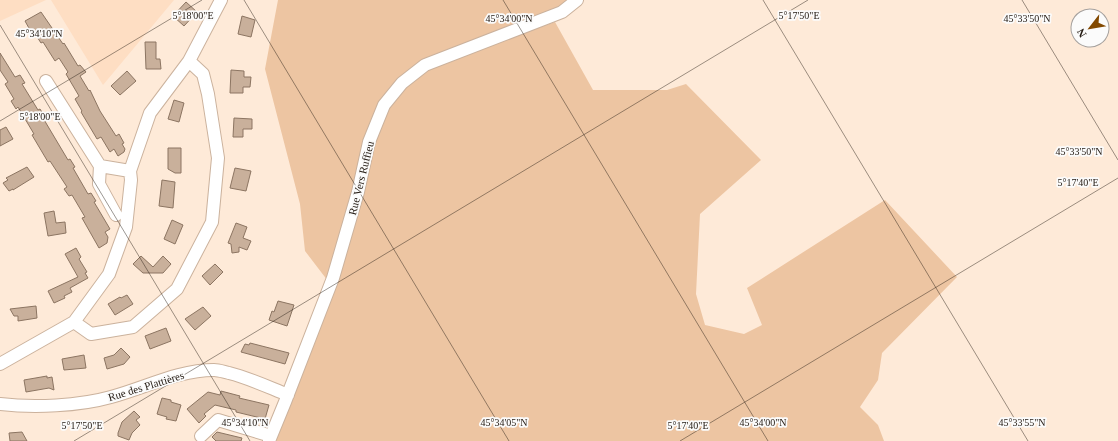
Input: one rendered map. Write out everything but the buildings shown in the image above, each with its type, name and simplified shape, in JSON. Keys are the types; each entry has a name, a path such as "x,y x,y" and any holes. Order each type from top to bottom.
{"street":[{"path":"0,364 74,322 108,274 126,227 131,180 130,171 150,113 189,60 221,0"},
{"name":"Rue Vers Ruffieu","path":"270,438 333,278 355,203 369,142 384,105 402,82 425,65 562,12 577,0"},
{"path":"74,322 91,334 133,327 177,289 212,222 218,158 208,94 203,74 189,60"},
{"path":"46,81 100,166 99,184 116,215"},
{"path":"100,166 130,171"},
{"name":"Rue des Plattières","path":"0,404 20,406 80,403 112,397 187,374 215,370 246,377 288,395"},
{"path":"201,436 218,420 255,436 270,438"}],"shaded area":[{"path":"0,0 46,0 0,21"},
{"path":"51,0 174,0 103,85"},
{"path":"278,0 568,0 560,8 476,50 555,22 593,90 667,90 686,84 761,160 700,214 696,294 705,325 744,334 762,325 747,288 885,200 957,277 882,353 878,380 860,407 878,425 884,441 268,441 331,285 305,251 300,204 265,69"}]}
